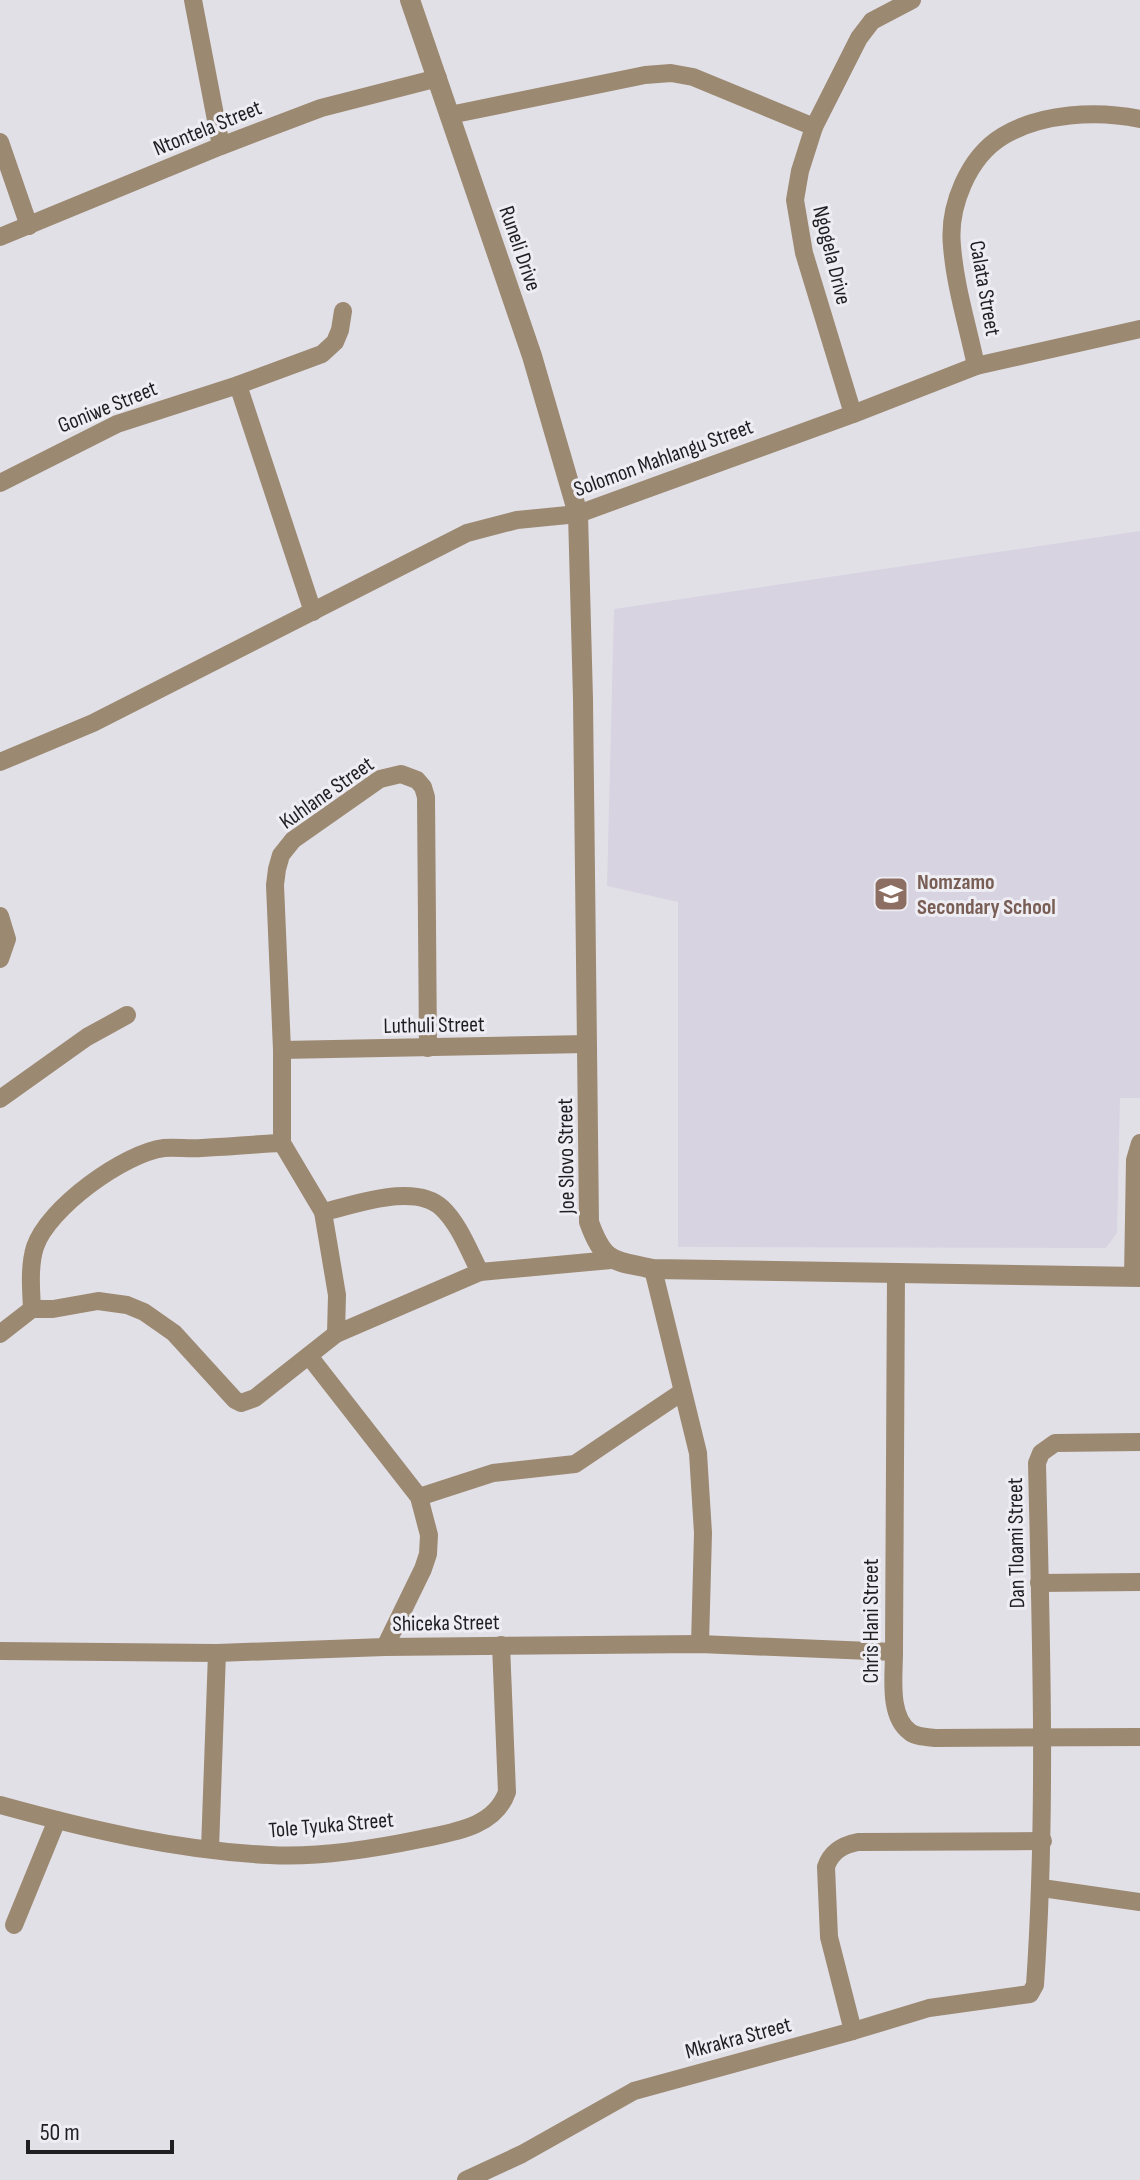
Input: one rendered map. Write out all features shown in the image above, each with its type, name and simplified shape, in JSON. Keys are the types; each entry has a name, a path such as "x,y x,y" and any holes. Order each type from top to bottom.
{"street":[{"path":"193,0 221,146"},
{"name":"Runeli Drive","path":"410,0 532,356 578,514"},
{"name":"Ngogela Drive","path":"853,414 798,226 795,200 800,171 814,127 859,38 872,21 912,0"},
{"path":"450,115 645,75 671,73 693,77 814,127"},
{"name":"Ntontela Street","path":"0,237 321,108 438,78"},
{"name":"Calata Street","path":"976,366 951,246 952,216 959,188 976,162 1002,136 1034,123 1067,116 1121,115 1140,119"},
{"path":"0,142 29,226"},
{"name":"Goniwe Street","path":"0,483 117,424 322,354 335,342 343,311"},
{"name":"Solomon Mahlangu Street","path":"0,762 93,723 467,533 517,520 578,514 976,366 1140,329"},
{"path":"238,385 313,612"},
{"name":"Joe Slovo Street","path":"578,514 589,1222 597,1243 611,1260"},
{"name":"Kuhlane Street","path":"282,1143 282,1050 275,885 281,855 293,840 380,779 401,774 417,780 426,797 428,1048"},
{"path":"0,916 7,939 0,959"},
{"path":"0,1099 87,1037 127,1015"},
{"name":"Luthuli Street","path":"282,1050 587,1044"},
{"path":"32,1309 32,1265 40,1236 59,1210 97,1180 141,1156 164,1148 282,1143 323,1212 337,1295 336,1334"},
{"path":"0,1334 32,1309 114,1301 144,1312 174,1333 241,1403 255,1398 336,1334 480,1272 611,1260 653,1269 1137,1277 1135,1160 1140,1143"},
{"path":"323,1212 403,1195 420,1195 441,1206 453,1221 480,1272"},
{"path":"653,1269 698,1453 702,1497 700,1644"},
{"name":"Chris Hani Street","path":"896,1274 894,1652 895,1704 900,1720 911,1733 953,1738 1044,1735 1140,1737"},
{"path":"309,1356 419,1497 429,1535 428,1554 385,1647"},
{"path":"419,1497 493,1473 575,1464 682,1392"},
{"name":"Dan Tloami Street","path":"1035,1985 1042,1888 1044,1735 1037,1463 1041,1453 1055,1443 1140,1442"},
{"path":"1039,1583 1140,1582"},
{"name":"Shiceka Street","path":"0,1651 217,1653 385,1647 700,1644 894,1652"},
{"name":"Tole Tyuka Street","path":"0,1805 113,1833 269,1855 330,1853 458,1831 493,1814 502,1805 508,1780 501,1645"},
{"path":"210,1849 217,1653"},
{"path":"14,1925 57,1820"},
{"path":"853,2031 833,1958 827,1909 826,1867 835,1851 858,1842 1043,1841"},
{"path":"1042,1888 1140,1902"},
{"name":"Mkrakra Street","path":"466,2180 522,2154 634,2091 949,2003 1026,1996 1035,1985"}],"shaded area":[{"name":"Nomzamo Secondary School","path":"1140,531 1140,1098 1120,1098 1117,1233 1106,1248 678,1247 678,902 607,886 614,609"}],"place":[{"name":"Nomzamo Secondary School","path":"891,894"}]}
